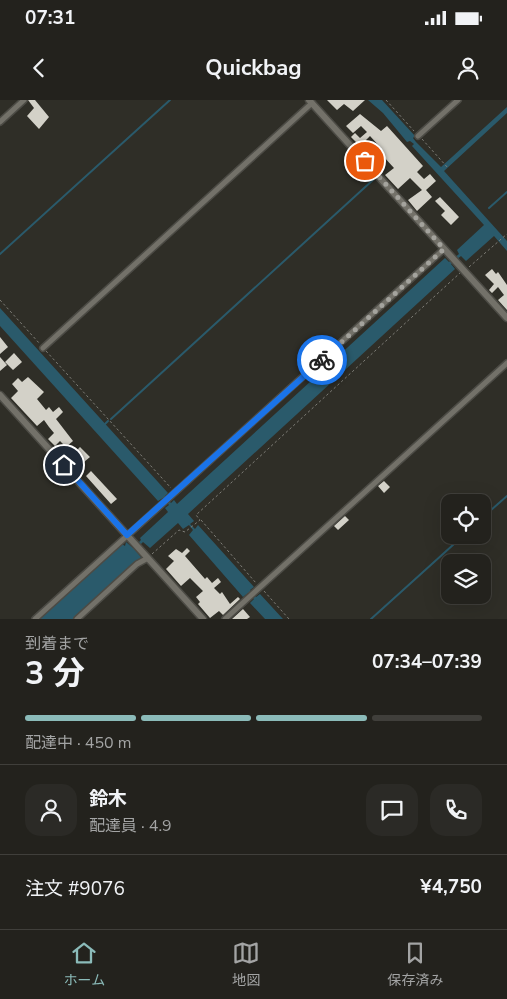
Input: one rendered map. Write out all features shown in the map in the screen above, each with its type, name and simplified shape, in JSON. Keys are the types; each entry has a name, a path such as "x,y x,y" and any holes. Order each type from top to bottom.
{"street":[{"path":"0,122 24,100"},
{"path":"418,136 458,100"},
{"path":"43,348 311,101 507,318"},
{"path":"35,619 444,249"},
{"path":"225,619 507,363"},
{"path":"0,395 203,619"},
{"path":"77,619 137,564 148,558"}],"path":[{"path":"386,100 448,168"},
{"path":"289,619 196,515 463,270 507,234"},
{"path":"0,300 175,493"},
{"path":"148,558 179,530 185,532 200,520"}],"water":[{"path":"368,100 382,100 415,136 413,138 416,142 441,167 507,107 507,113 444,171 507,241 507,251 494,236 466,261 461,256 451,264 455,269 188,514 194,521 190,524 195,529 198,525 254,587 250,590 256,597 260,594 283,619 265,619 250,603 254,599 248,593 243,597 189,535 193,530 189,525 183,529 178,523 150,548 143,542 135,550 141,557 140,560 74,619 40,619 122,544 125,546 126,542 133,548 141,540 140,538 168,512 165,508 169,505 163,498 158,501 0,326 0,308 168,493 165,496 171,503 174,500 177,504 445,258 449,262 459,254 457,250 484,225 412,146 414,144 410,141 407,142 383,113"}],"building":[{"path":"28,100 35,100 49,117 39,129 27,116 34,108"},
{"path":"327,100 365,100 353,111 344,104 337,110"},
{"path":"360,114 381,131 387,126 423,166 417,172 424,179 430,174 436,181 426,190 432,197 417,211 408,200 422,190 410,178 398,189 385,175 394,168 383,156 374,163 370,158 381,148 370,136 360,146 351,137 355,133 360,138 367,132 361,126 353,133 346,126"},
{"path":"440,197 459,217 451,225 441,215 445,211 435,201"},
{"path":"492,269 496,274 498,272 507,285 507,310 498,300 504,295 498,287 492,293 489,290 494,284 485,275"},
{"path":"0,337 8,347 0,354"},
{"path":"14,353 22,362 13,370 5,362"},
{"path":"0,357 7,365 0,371"},
{"path":"28,377 44,392 37,399 46,410 49,407 53,412 59,407 63,412 56,419 73,441 66,447 60,441 55,446 48,439 54,433 44,420 37,426 11,398 18,391 12,384 18,378 22,382"},
{"path":"80,447 90,457 84,462 75,452"},
{"path":"91,471 117,499 111,504 86,476"},
{"path":"384,481 390,487 384,493 378,486"},
{"path":"345,516 349,520 338,530 334,526"},
{"path":"187,548 190,551 185,556 205,579 207,577 212,583 218,578 221,582 214,588 220,594 222,592 230,604 238,597 240,599 223,615 219,611 210,618 198,604 200,602 196,597 203,591 190,578 181,586 166,569 174,561 168,556 176,549 182,553"},
{"path":"243,609 250,617 247,619 232,619"}],"waterway":[{"path":"0,254 170,100"},
{"path":"111,419 374,179"},
{"path":"489,208 507,192"},
{"path":"105,424 108,421"},
{"path":"491,510 507,496"},
{"path":"371,619 454,544"}],"way so far":[{"path":"322,360 444,249 365,161"}],"route":[{"path":"64,465 127,535 164,504 322,360"}]}
